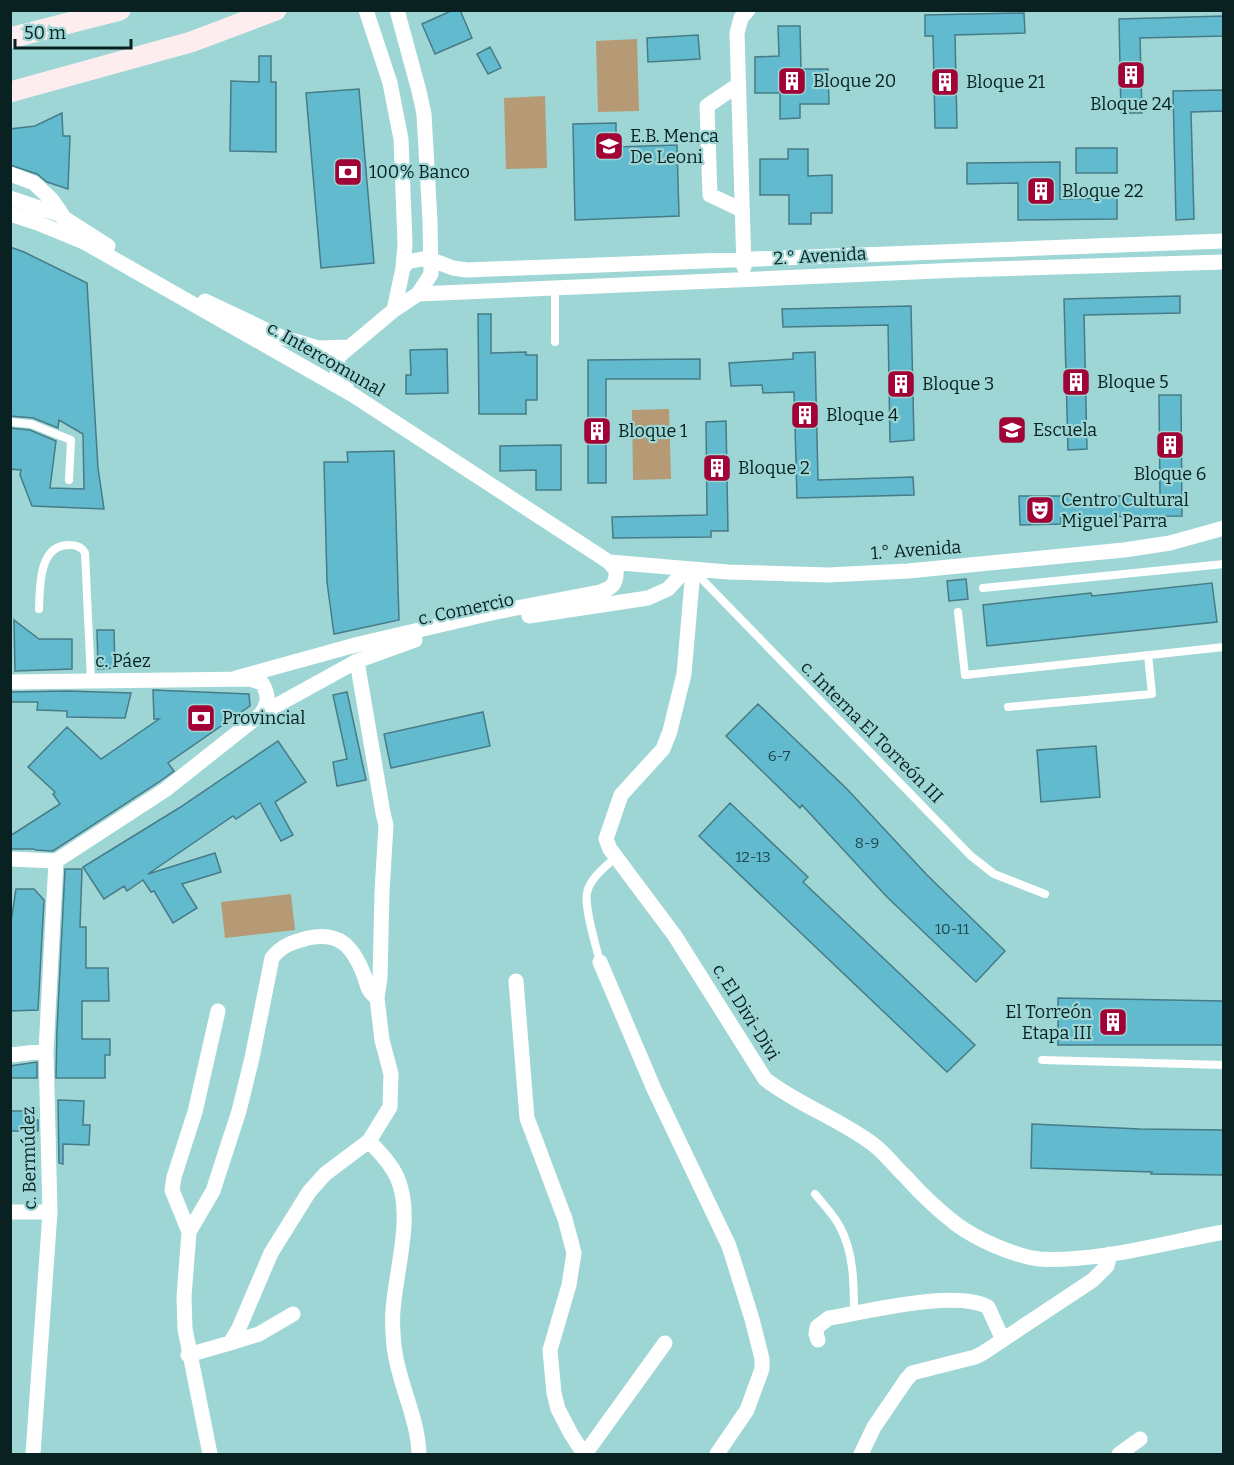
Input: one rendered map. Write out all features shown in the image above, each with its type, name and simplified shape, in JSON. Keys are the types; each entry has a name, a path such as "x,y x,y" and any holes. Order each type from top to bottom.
{"main road":[{"path":"10,38 120,10"},
{"path":"10,92 191,42 276,10"}],"street":[{"path":"366,10 390,83 399,122 405,244 403,268 394,310"},
{"path":"353,395 341,384 336,364 339,356 394,310 418,294 431,274 424,114 420,91 396,10"},
{"path":"744,279 737,33 741,18 748,10"},
{"path":"738,86 707,106 710,195 742,210"},
{"path":"10,174 34,183 52,200 84,242"},
{"name":"c. Intercomunal","path":"10,198 58,214 111,248 207,302 281,337 318,348 348,347"},
{"name":"c. Intercomunal","path":"10,214 84,242 353,395 609,562"},
{"path":"403,268 407,262 412,260 432,260 453,268 467,270 1224,242"},
{"name":"2.° Avenida","path":"418,294 959,270 1224,262"},
{"name":"1.° Avenida","path":"609,562 687,569 828,575 908,571 1124,550 1170,543 1224,528"},
{"path":"599,605 616,582 616,570 609,562"},
{"name":"c. Comercio","path":"56,861 165,790 261,714 357,661 404,643 490,621 648,598 668,590 687,569"},
{"name":"c. El Divi-Divi","path":"687,569 684,674 670,731 663,749 621,795 606,839 607,844 675,936 765,1078 778,1089 876,1147 917,1190 957,1225 1009,1251 1040,1259 1077,1258 1110,1254 1224,1232"},
{"path":"236,678 360,644 496,612 600,592 612,587"},
{"path":"230,1343 239,1328 271,1253 309,1192 325,1174 369,1141 390,1107 391,1074 382,1040 377,998 381,978 381,892 386,825 382,813 357,661"},
{"path":"236,678 262,683 268,696 267,705 261,714"},
{"name":"c. Páez","path":"10,682 236,678"},
{"path":"10,859 56,861"},
{"name":"c. Bermúdez","path":"33,1455 50,1212 46,1052 56,861"},
{"path":"210,1455 184,1329 183,1297 189,1232 213,1191 239,1111 272,958 280,948 293,942 316,936 333,937 345,942 364,975 367,988 377,998"},
{"path":"600,962 654,1089 729,1246 759,1349 762,1369 751,1400 717,1455"},
{"path":"516,981 527,1119 565,1218 574,1253 569,1285 550,1350 554,1393 558,1408 585,1455 665,1343"},
{"path":"189,1232 172,1190 195,1112 218,1011"},
{"path":"10,1054 46,1052"},
{"path":"369,1141 389,1162 398,1179 403,1204 403,1233 392,1312 394,1340 419,1455"},
{"path":"10,1212 50,1212"},
{"path":"861,1455 880,1417 912,1373 975,1357 1093,1280 1107,1266 1110,1254"},
{"path":"818,1340 817,1328 829,1318 927,1301 977,1302 988,1306 1003,1340"},
{"path":"188,1355 259,1334 293,1314"},
{"path":"1119,1455 1140,1439"}],"lane":[{"path":"555,288 555,342"},
{"path":"10,422 31,424 71,440 69,480"},
{"path":"39,609 40,576 45,561 54,549 61,546 78,546 83,549 86,566 91,680"},
{"path":"983,588 1224,564"},
{"name":"c. Interna El Torreón III","path":"687,569 971,856 994,874 1045,894"},
{"path":"958,612 965,675 1224,647"},
{"path":"1008,707 1152,694 1148,655"},
{"path":"600,962 587,908 587,893 589,886 616,856"},
{"path":"1042,1060 1224,1065"},
{"path":"815,1194 840,1227 850,1253 854,1280 854,1314"}],"shaded area":[{"path":"637,39 639,111 598,112 596,41"},
{"path":"545,96 547,168 506,169 504,98"},
{"path":"669,409 671,479 633,480 632,410"},
{"path":"291,894 295,930 225,938 221,902"}],"building":[{"path":"453,10 460,10 472,38 435,54 422,24"},
{"name":"Bloque 21","path":"1024,13 1025,33 955,35 957,128 935,128 933,36 925,36 925,15"},
{"name":"Bloque 24","path":"1224,16 1224,36 1140,38 1142,113 1121,113 1119,19"},
{"name":"Bloque 20","path":"778,26 800,26 801,69 828,69 829,104 800,104 800,118 780,119 780,93 755,93 755,57 779,56"},
{"path":"698,35 700,59 648,62 647,38"},
{"path":"490,47 501,68 488,74 477,54"},
{"path":"259,56 271,56 271,82 276,82 276,152 230,151 231,81 259,82"},
{"path":"359,89 374,263 321,268 306,93"},
{"path":"1224,90 1224,111 1191,112 1194,219 1176,220 1173,91"},
{"path":"62,113 63,136 70,136 68,189 47,182 37,174 10,165 10,129 35,126"},
{"path":"616,123 616,147 677,145 679,216 575,220 573,124"},
{"path":"1076,148 1117,148 1117,173 1076,173"},
{"path":"788,149 808,149 808,176 832,175 832,213 811,213 811,224 789,224 789,195 760,195 760,159 788,159"},
{"name":"Bloque 22","path":"1060,162 1060,199 1117,198 1117,219 1018,220 1018,183 967,184 967,163"},
{"path":"10,247 87,283 98,468 104,509 32,506 20,475 21,470 10,469 10,428 30,430 56,441 50,488 84,489 83,434 59,420 58,428 33,418 10,416"},
{"name":"Bloque 5","path":"1180,296 1180,313 1084,315 1087,449 1068,450 1064,299"},
{"name":"Bloque 3","path":"911,306 914,440 890,442 888,325 783,327 782,309"},
{"path":"478,314 491,314 491,353 526,352 526,355 537,355 537,400 526,400 526,414 479,414"},
{"path":"447,349 448,393 406,394 406,375 411,375 410,350"},
{"name":"Bloque 4","path":"815,352 818,480 913,477 914,495 797,498 794,392 763,393 762,385 731,386 729,363 793,359 793,353"},
{"name":"Bloque 1","path":"700,359 700,379 606,379 606,483 588,483 588,360"},
{"name":"Bloque 6","path":"1159,395 1181,395 1182,516 1061,517 1061,524 1020,525 1019,496 1160,496"},
{"name":"Bloque 2","path":"726,421 728,531 711,531 711,537 613,538 612,517 707,515 706,422"},
{"path":"561,445 561,490 536,490 536,470 500,471 500,446"},
{"path":"394,451 399,620 334,634 327,582 324,462 348,462 347,452"},
{"path":"966,579 968,599 949,601 947,581"},
{"path":"1212,583 1217,622 987,646 983,605"},
{"path":"14,620 39,639 72,639 72,669 15,671"},
{"path":"97,630 114,630 115,668 98,669"},
{"path":"153,690 249,694 250,706 168,763 174,771 53,851 10,849 10,836 60,804 53,794 55,792 28,767 67,727 101,759 159,719 154,719"},
{"path":"10,692 131,693 125,718 67,717 67,711 37,710 38,702 10,702"},
{"path":"347,692 366,780 337,786 333,762 347,759 333,695"},
{"path":"758,704 847,789 927,875 1005,951 976,982 887,897 802,805 800,808 726,736"},
{"path":"483,712 490,746 391,768 384,734"},
{"path":"278,741 306,782 275,802 293,835 281,841 260,803 236,819 233,816 148,874 215,853 221,872 182,884 197,908 173,923 154,891 151,892 143,880 127,891 124,886 104,899 83,867 179,808"},
{"path":"1096,746 1100,797 1041,802 1037,750"},
{"path":"730,803 808,877 803,882 975,1045 947,1072 699,836"},
{"path":"65,869 82,869 80,927 86,927 86,968 108,968 109,1001 82,1001 82,1039 110,1039 110,1055 105,1055 105,1078 56,1078"},
{"path":"16,889 34,889 44,900 38,1010 10,1011 10,928"},
{"name":"El Torreón Etapa III","path":"1058,998 1224,1001 1224,1045 1058,1045"},
{"path":"37,1062 37,1078 10,1078 10,1066"},
{"path":"58,1100 84,1101 83,1125 90,1125 89,1145 63,1144 63,1164 59,1163"},
{"path":"10,1111 34,1111 34,1120 38,1120 38,1131 10,1131"},
{"path":"1032,1124 1224,1130 1224,1175 1031,1168"}],"place":[{"name":"Bloque 24","path":"1131,75"},
{"name":"Bloque 20","path":"792,81"},
{"name":"Bloque 21","path":"945,82"},
{"name":"E.B. Menca De Leoni","path":"609,146"},
{"name":"100% Banco","path":"348,172"},
{"name":"Bloque 22","path":"1041,191"},
{"name":"Bloque 5","path":"1076,382"},
{"name":"Bloque 3","path":"901,384"},
{"name":"Bloque 4","path":"805,415"},
{"name":"Escuela","path":"1012,430"},
{"name":"Bloque 1","path":"597,431"},
{"name":"Bloque 6","path":"1170,445"},
{"name":"Bloque 2","path":"717,468"},
{"name":"Centro Cultural Miguel Parra","path":"1040,510"},
{"name":"Provincial","path":"201,718"},
{"name":"El Torreón Etapa III","path":"1113,1022"}]}
